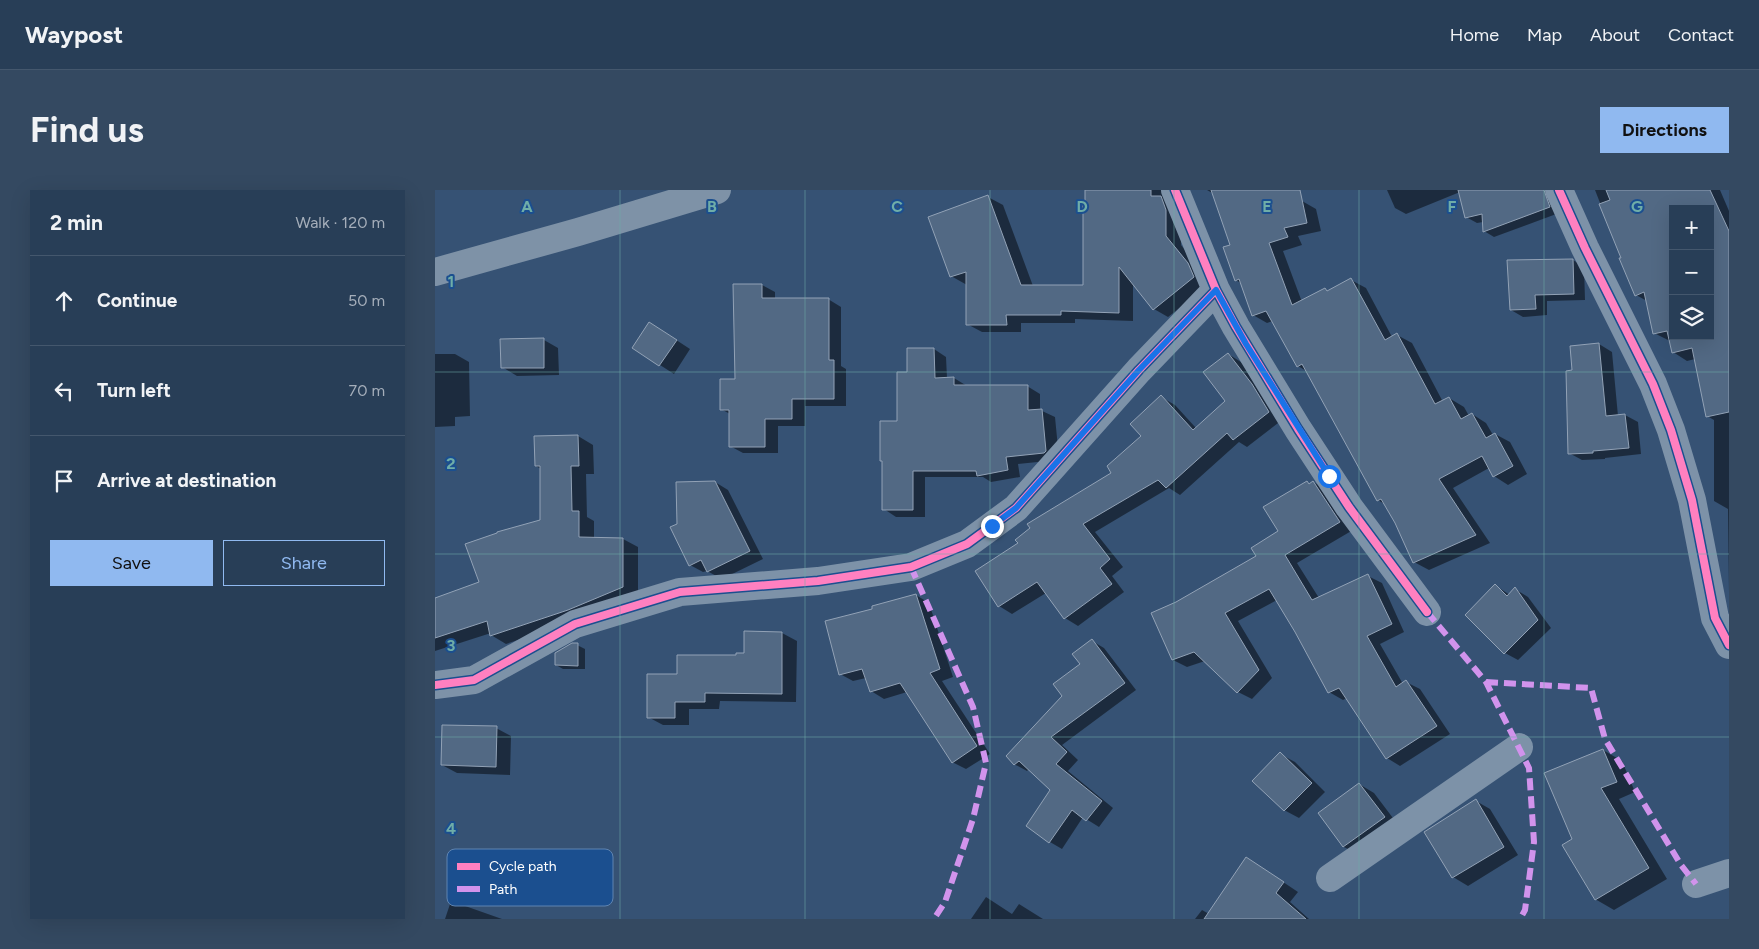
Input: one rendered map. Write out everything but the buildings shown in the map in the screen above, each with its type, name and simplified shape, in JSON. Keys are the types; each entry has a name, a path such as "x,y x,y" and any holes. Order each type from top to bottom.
{"highway":[{"path":"435,272 578,232 717,190"}],"street":[{"path":"1175,190 1216,290 1236,327 1287,412 1349,507 1427,612"},
{"path":"1559,190 1585,248 1653,384 1667,420 1692,500 1715,618 1729,645"},
{"path":"435,685 474,680 575,624 681,592 818,581 911,567 967,544 1016,508 1139,370 1216,290"},
{"path":"1330,878 1519,747"},
{"path":"1696,884 1729,873"}],"marked path":[{"path":"911,567 973,707 986,763 973,819 945,902 934,919"},
{"path":"1427,612 1486,682 1529,768 1534,842 1525,910 1520,919"},
{"path":"1486,682 1591,688 1605,739 1681,865 1696,884"}],"cycle path":[{"path":"1175,190 1216,290 1236,327 1298,429 1349,507 1427,612"},
{"path":"1559,190 1585,248 1653,384 1671,430 1692,500 1715,618 1729,645"},
{"path":"435,685 474,680 575,624 680,592 818,581 911,567 967,544 1016,508 1139,370 1216,290"}],"route":[{"path":"992,526 1016,508 1139,370 1216,290 1246,344 1329,476"}]}
